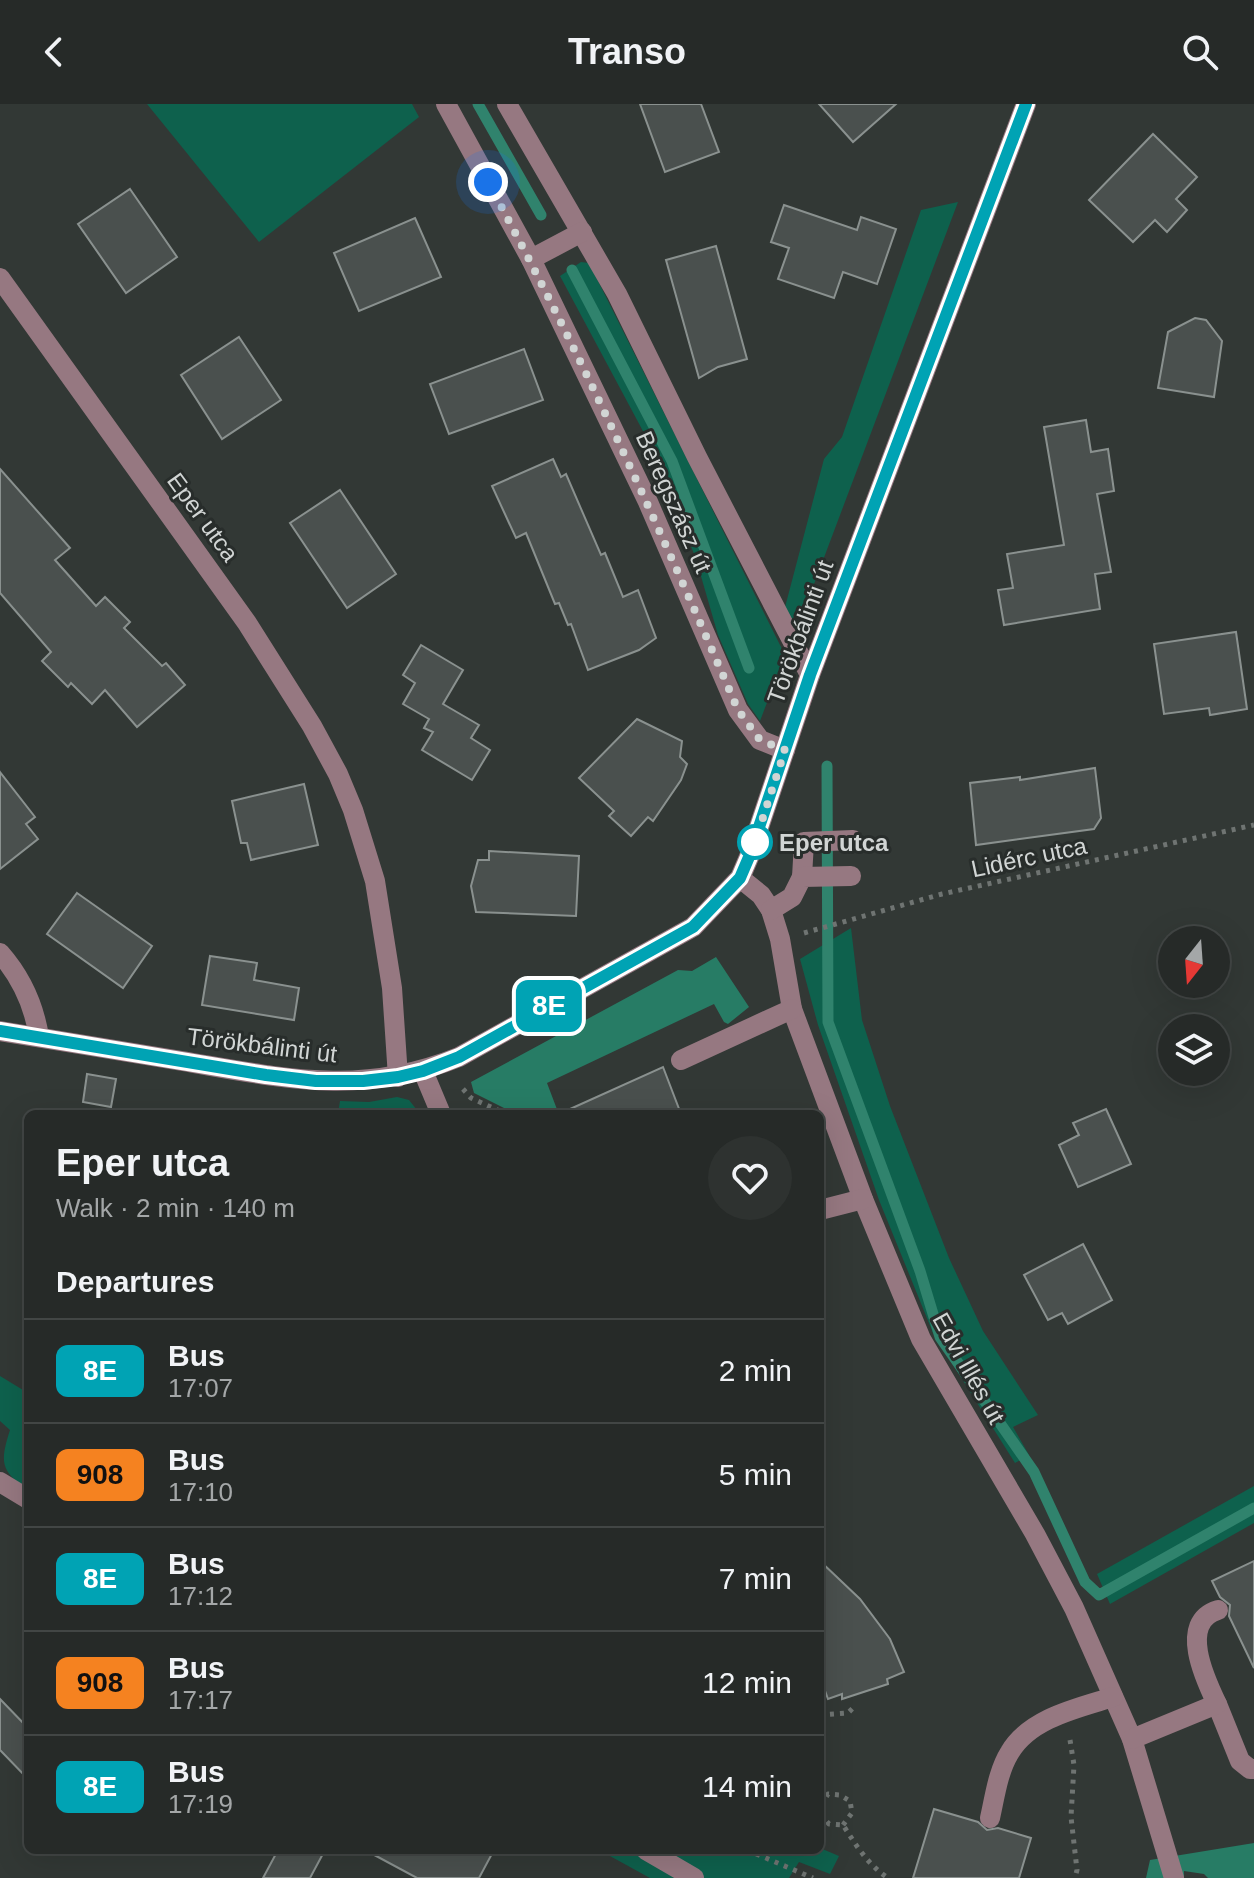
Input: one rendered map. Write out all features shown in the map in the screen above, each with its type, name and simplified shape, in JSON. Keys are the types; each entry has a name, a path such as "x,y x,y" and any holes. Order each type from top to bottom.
{"street":[{"name":"Beregszász út","path":"446,104 531,259 648,502 738,710 760,740 785,750"},
{"name":"Beregszász út","path":"507,104 617,294 718,499 810,675"},
{"name":"Törökbálinti út","path":"0,1031 316,1081 398,1077 459,1057 693,927 740,878 810,675 1026,104"},
{"path":"531,259 582,232"},
{"name":"Eper utca","path":"0,278 247,623 312,726 338,774 353,810 375,881 392,988 398,1077"},
{"path":"809,877 804,842 850,840"},
{"path":"771,910 792,897 809,877 846,876"},
{"name":"Edvi Illés út","path":"740,878 761,895 771,910 780,939 792,1009 863,1199 921,1339 1074,1608 1132,1739 1174,1878"},
{"path":"0,953 26,991 35,1011 39,1037"},
{"path":"681,1060 792,1009"},
{"path":"423,1071 439,1110"},
{"path":"824,1210 863,1199"},
{"path":"0,1482 24,1497"},
{"path":"1218,1610 1198,1625 1197,1644 1204,1676 1240,1761 1254,1769"},
{"path":"990,1818 1010,1751 1032,1728 1068,1711 1113,1697"},
{"path":"1132,1739 1217,1704"},
{"path":"653,1854 694,1878"}],"path":[{"name":"Lidérc utca","path":"814,930 942,894 1254,825"},
{"path":"824,1715 848,1713 856,1705"},
{"path":"1068,1711 1074,1765 1071,1817 1077,1870 1075,1878"},
{"path":"824,1800 828,1794 840,1795 850,1801 852,1813 843,1825"},
{"path":"824,1818 829,1824 843,1825"},
{"path":"843,1825 875,1870 888,1878"},
{"path":"756,1854 813,1878"}],"green space":[{"path":"147,104 412,104 419,117 259,242"},
{"path":"958,202 805,608 792,621 784,611 824,459 842,437 921,210"},
{"path":"581,262 589,263 785,655 760,721 748,704 718,635 696,559 652,448 560,276"},
{"path":"851,928 862,1020 890,1106 949,1258 983,1331 1038,1415 1013,1427 1029,1455 1015,1463 933,1333 879,1200 818,1025 800,959"},
{"path":"716,957 749,1007 728,1024 714,1004 547,1083 557,1110 508,1110 474,1093 471,1082 678,970 692,971"},
{"path":"397,1097 409,1100 417,1110 339,1110 340,1101 369,1102"},
{"path":"0,1376 24,1391 24,1486 7,1471 4,1458 10,1430 0,1421"},
{"path":"1254,1486 1254,1523 1110,1604 1097,1574"},
{"path":"1254,1843 1254,1878 1208,1878 1204,1874 1184,1871 1184,1878 1146,1878 1150,1860"},
{"path":"824,1850 839,1856 830,1874 799,1862 789,1878 650,1878 606,1854 824,1854"}],"building":[{"path":"640,104 701,104 719,152 665,172"},
{"path":"819,104 896,104 853,142"},
{"path":"1153,134 1197,177 1176,199 1187,210 1167,232 1155,220 1133,242 1089,200"},
{"path":"130,189 177,257 126,293 78,224"},
{"path":"784,205 857,230 861,217 896,229 877,284 843,272 834,298 778,279 789,248 771,242"},
{"path":"415,218 441,277 359,311 334,253"},
{"path":"716,246 747,359 718,367 699,378 666,260"},
{"path":"1195,318 1206,320 1222,341 1214,397 1158,388 1168,332"},
{"path":"239,337 281,400 222,439 181,375"},
{"path":"524,349 543,400 449,434 430,384"},
{"path":"1086,420 1091,452 1108,449 1114,491 1097,494 1111,572 1095,574 1100,609 1004,625 998,590 1013,588 1007,554 1064,545 1044,427"},
{"path":"553,459 561,477 566,474 623,597 638,590 656,638 639,650 588,670 571,624 568,625 559,603 555,604 526,533 516,538 492,486"},
{"path":"0,469 70,548 55,560 96,606 105,597 130,622 124,628 162,666 166,663 185,685 137,727 105,690 92,704 71,683 68,687 42,661 51,652 0,593"},
{"path":"340,490 396,574 347,608 290,523"},
{"path":"1236,632 1247,709 1210,715 1209,708 1164,714 1154,644"},
{"path":"421,645 463,670 443,704 479,725 471,738 490,750 472,780 422,750 433,732 424,728 429,719 403,704 415,683 403,675"},
{"path":"637,719 682,741 680,757 687,764 681,780 653,821 648,817 631,836 609,816 614,811 579,778"},
{"path":"1095,768 1101,818 1094,829 976,845 970,783 1020,777 1020,780"},
{"path":"0,772 35,817 26,824 38,839 0,869"},
{"path":"304,784 318,845 251,860 247,843 241,843 232,801"},
{"path":"489,851 579,856 576,916 476,912 471,886 478,860 489,860"},
{"path":"77,893 152,946 123,988 47,934"},
{"path":"210,956 257,963 254,980 299,988 294,1020 202,1005"},
{"path":"663,1067 679,1110 568,1110"},
{"path":"87,1074 116,1079 111,1107 83,1102"},
{"path":"1106,1109 1131,1164 1078,1187 1059,1145 1079,1135 1073,1123"},
{"path":"1083,1244 1112,1300 1068,1324 1062,1313 1048,1320 1024,1275"},
{"path":"1254,1561 1254,1668 1229,1616 1230,1605 1220,1597 1212,1581"},
{"path":"824,1565 860,1599 890,1639 904,1672 887,1679 888,1684 842,1699 842,1694 828,1699 824,1688"},
{"path":"0,1699 24,1724 24,1775 0,1750"},
{"path":"934,1809 978,1822 987,1830 998,1828 1031,1838 1019,1878 913,1878"},
{"path":"276,1854 323,1854 310,1878 263,1878"},
{"path":"372,1854 492,1854 479,1878 417,1878"}],"waterway":[{"path":"478,104 541,215"},
{"path":"572,270 672,461 749,668"},
{"path":"827,766 828,1022 920,1271 940,1337 1034,1472 1085,1582 1099,1595 1254,1508"}],"bus line":[{"name":"8E","path":"0,1031 316,1081 398,1077 459,1057 693,927 740,878 756,840 810,675 1026,104"}],"place":[{"name":"Eper utca","path":"755,842"}],"route":[{"path":"488,182 531,259 648,502 738,710 760,740 785,750 755,842"}]}
